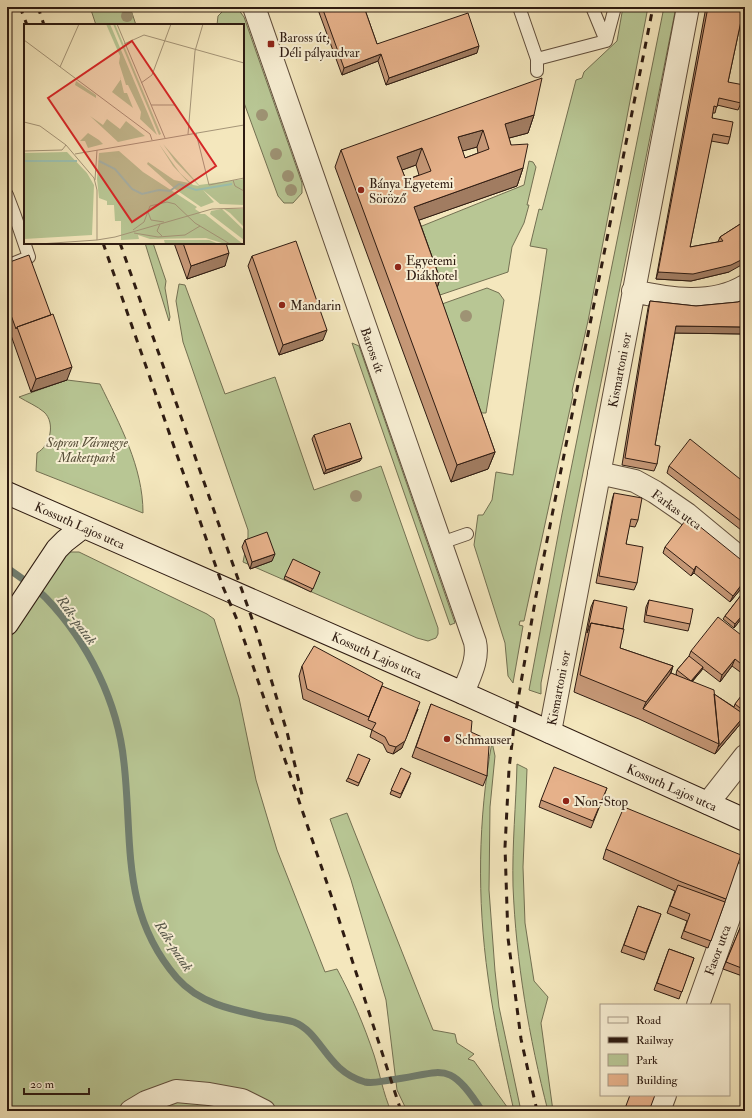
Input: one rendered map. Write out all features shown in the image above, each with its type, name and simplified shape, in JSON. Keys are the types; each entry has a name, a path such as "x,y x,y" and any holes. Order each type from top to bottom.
{"street":[{"name":"Baross út","path":"254,7 476,647 475,662 463,693"},
{"name":"Kismartoni sor","path":"550,732 688,7"},
{"path":"633,291 678,298 708,299 735,292 745,286"},
{"name":"Farkas utca","path":"600,473 636,481 655,492 687,514 745,562"},
{"name":"Kossuth Lajos utca","path":"7,493 463,693 745,820"},
{"path":"7,624 65,541 83,527"},
{"path":"708,803 745,756"},
{"name":"Fasor utca","path":"698,1004 745,873"},
{"path":"146,1111 176,1091"},
{"path":"131,1111 146,1102 176,1091 209,1094 242,1100 264,1111"},
{"path":"659,1111 665,1096"}],"lane":[{"path":"519,7 537,65 606,41"},
{"path":"592,7 606,41"},
{"path":"606,41 615,7"},
{"path":"7,195 11,217 29,257 7,266"},
{"path":"441,543 467,534"}],"green space":[{"path":"90,7 130,7 136,24 96,24"},
{"path":"227,7 238,9 244,17 302,183 302,193 293,203 284,203 278,196 244,103 244,24 217,24 218,16"},
{"path":"623,7 648,7 588,321 572,391 573,395 524,621 520,621 519,625 523,626 513,683 508,676 505,643 474,545 478,515 483,515 492,500 496,472 513,475 547,249 530,246 539,209 542,210 576,80 582,78 584,72 617,41"},
{"path":"664,7 676,7 541,683 541,694 529,690 562,514"},
{"path":"529,161 533,162 536,167 527,205 529,205 524,223 512,247 508,272 440,295 417,228 524,185"},
{"path":"145,244 153,244 166,281 165,288 170,317 169,321"},
{"path":"179,284 185,285 225,394 275,377 314,490 381,466 438,628 436,638 428,641 417,638 243,562 248,530 183,342 176,301"},
{"path":"487,288 499,293 504,300 486,413 478,413 442,304"},
{"path":"352,343 359,346 455,623 450,625"},
{"name":"Sopron Vármegye Makettpark","path":"67,380 100,384 135,463 142,496 143,513 36,471 37,453 42,450 48,440 50,434 50,422 44,412 19,397"},
{"path":"79,552 207,614 214,619 239,698 256,780 277,850 325,972 337,969 348,990 374,1055 391,1111 7,1111 7,632 62,554"},
{"path":"492,742 495,756 490,807 489,890 495,971 499,1007 521,1111 514,1111 493,1011 484,948 481,889 482,830 487,771"},
{"path":"517,764 527,769 523,867 525,923 534,981 548,997 541,1023 553,1111 548,1111 529,1028 517,943 513,871"},
{"path":"347,813 433,1030 455,1034 457,1043 474,1054 468,1059 474,1061 510,1111 407,1111 397,1090 386,1000 351,880 330,819"}],"building":[{"path":"322,7 364,7 377,44 468,13 479,46 389,78 381,54 344,68"},
{"path":"708,7 744,7 728,82 744,85 741,103 719,98 717,107 714,106 712,118 733,122 730,137 713,134 690,247 723,241 720,237 745,221 745,258 731,265 693,274 658,272"},
{"name":"Egyetemi Diákhotel","path":"542,78 534,115 505,124 511,145 528,144 523,168 414,207 440,279 435,281 495,452 457,465 341,150","holes":["483,130 489,149 465,158 458,137","422,148 431,171 406,180 397,157"]},
{"path":"296,241 327,330 283,345 252,256"},
{"path":"183,244 226,244 229,253 191,266"},
{"path":"29,255 51,315 17,327 16,329 7,304 7,263"},
{"path":"745,299 745,327 676,326 655,445 660,446 657,464 625,458 650,301 696,306 738,302"},
{"path":"53,314 72,367 36,379 17,327"},
{"path":"350,423 362,458 326,470 314,435"},
{"path":"690,439 745,483 745,524 669,466"},
{"path":"614,493 642,498 638,520 631,519 626,544 643,547 637,583 599,576"},
{"path":"688,517 745,563 745,580 733,596 696,566 694,570 665,547"},
{"path":"267,532 275,554 252,562 245,540"},
{"path":"293,559 320,572 313,589 285,576"},
{"path":"745,590 745,612 735,624 725,616"},
{"path":"594,600 627,607 623,629 591,623 587,633"},
{"path":"649,600 693,609 690,624 646,615"},
{"path":"718,617 745,638 745,667 735,659 722,675 691,651"},
{"path":"591,623 624,629 620,648 673,666 646,702 580,675"},
{"path":"314,646 383,683 369,717 307,689 302,666"},
{"path":"689,656 703,667 691,681 677,670"},
{"path":"671,673 714,690 719,744 643,709"},
{"path":"382,686 420,702 405,741 396,747 389,745 385,737 372,730 376,723 368,720"},
{"path":"744,692 745,693 745,712 735,704"},
{"path":"714,694 745,715 718,747 719,744"},
{"path":"431,704 472,721 471,732 482,737 489,746 487,776 416,747"},
{"path":"358,754 370,759 359,783 348,778"},
{"path":"554,767 607,788 593,821 541,800"},
{"path":"401,768 411,773 401,794 391,790"},
{"path":"624,807 741,855 726,899 679,881 606,849"},
{"path":"678,885 725,902 711,941 684,931 690,914 670,906"},
{"path":"638,906 661,914 646,953 624,945"},
{"path":"745,916 745,965 744,969 726,962"},
{"path":"669,949 694,958 682,992 657,983"},
{"path":"630,1096 655,1096 649,1111 624,1111"}],"waterway":[{"name":"Rák-patak","path":"7,568 42,594 61,615 88,653 108,696 121,740 127,792 132,875 138,902 146,928 159,953 177,978 196,994 218,1005 266,1017 291,1021 303,1027 311,1034 341,1070 352,1077 371,1083 434,1073 444,1073 452,1076 461,1083 482,1111"}],"railway":[{"path":"20,7 27,24"},
{"path":"38,7 44,24"},
{"path":"537,1111 521,1039 508,938 505,847 509,769 515,717 536,596 653,7"},
{"path":"103,244 223,587 238,622 329,889 401,1111"},
{"path":"120,244 257,633 287,732 303,799"}],"place":[{"name":"Baross út, Déli pályaudvar","path":"271,44"},
{"name":"Bánya Egyetemi Söröző","path":"361,190"},
{"name":"Egyetemi Diákhotel","path":"398,267"},
{"name":"Mandarin","path":"282,305"},
{"name":"Schmauser","path":"447,739"},
{"name":"Non-Stop","path":"566,801"}]}
